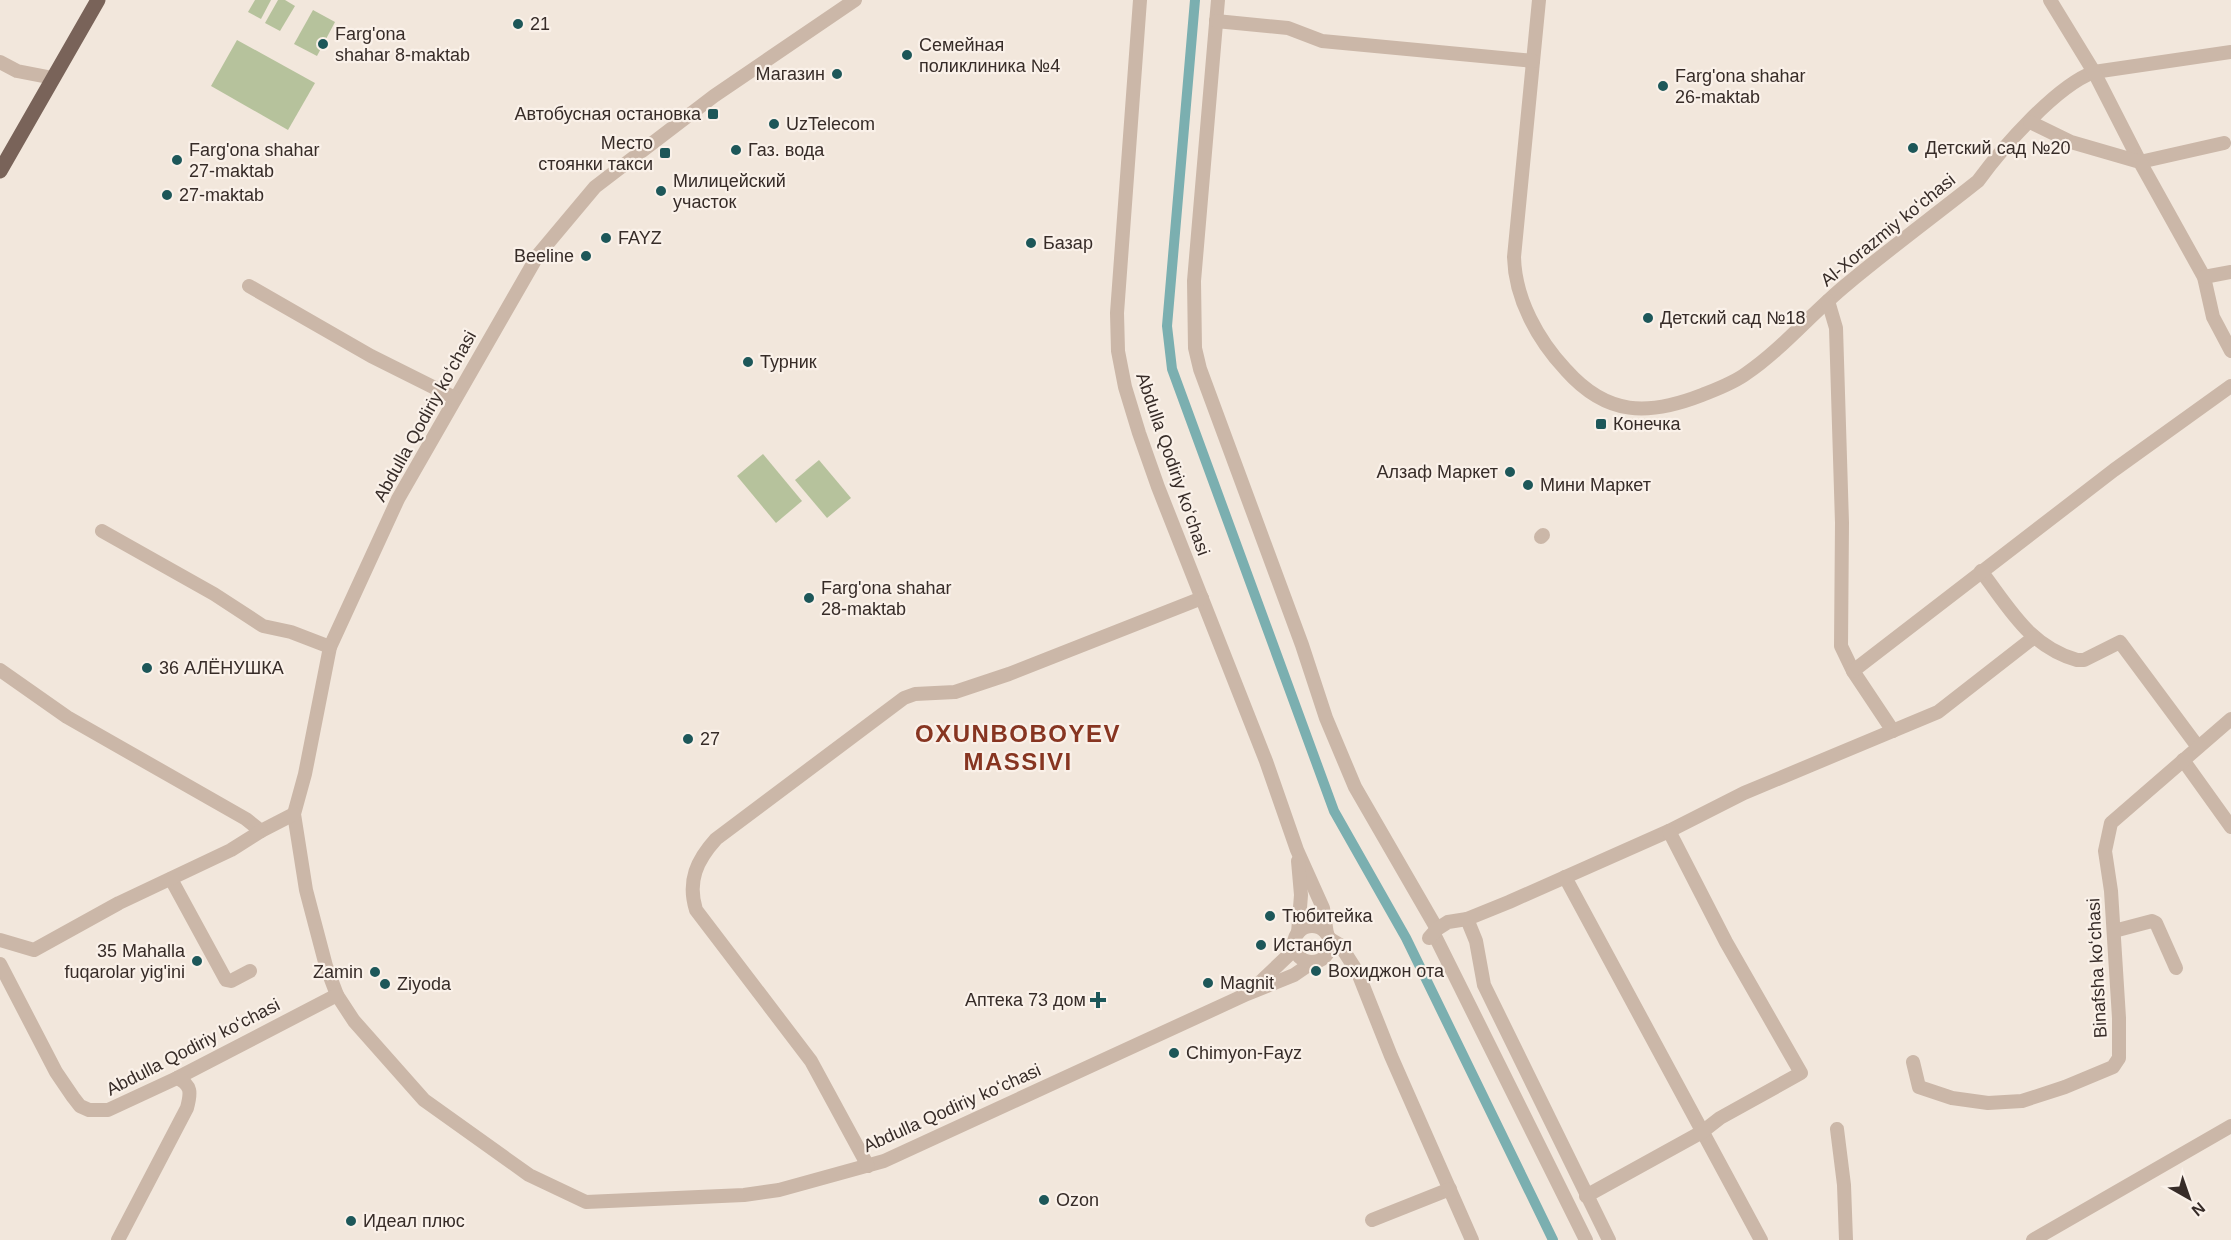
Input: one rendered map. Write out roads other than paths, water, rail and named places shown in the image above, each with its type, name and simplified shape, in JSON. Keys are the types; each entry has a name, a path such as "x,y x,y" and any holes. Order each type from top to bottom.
{"main road":[{"path":"0,171 98,0"}],"street":[{"name":"Abdulla Qodiriy koʻchasi","path":"855,0 714,96 595,187 538,255 398,499 330,647 306,774 294,814 316,936 337,995 354,1022 424,1100 529,1175 586,1202 744,1195 779,1190 885,1161 1249,993 1294,975 1318,961"},
{"name":"Abdulla Qodiriy koʻchasi","path":"1140,0 1117,313 1118,351 1125,387 1158,487 1266,761 1298,850 1323,908 1329,936"},
{"path":"1218,0 1194,281 1195,348 1204,379 1302,645 1326,718 1355,787 1433,934 1586,1240"},
{"name":"Al-Xorazmiy koʻchasi","path":"1539,0 1514,275 1522,300 1546,346 1568,374 1584,387 1615,405 1632,410 1667,407 1684,402 1745,375 1828,301 1978,181 1992,162 2051,100 2079,78 2094,72 2231,52"},
{"path":"2050,0 2094,72 2139,162 2204,277 2213,317 2231,351"},
{"path":"1216,21 1288,28 1322,41 1533,61"},
{"path":"0,62 17,71 53,78"},
{"path":"2030,122 2071,142 2139,162 2224,143"},
{"path":"2204,277 2231,272"},
{"path":"249,286 371,356 455,398"},
{"path":"1828,301 1836,327 1842,523 1841,646 1853,671 1893,731"},
{"path":"1853,671 2114,470 2231,386"},
{"path":"102,531 214,594 263,626 291,632 330,647"},
{"path":"1982,571 2033,638 2077,660 2084,660 2121,642 2198,747"},
{"path":"868,1166 808,1056 696,910 692,895 692,880 702,858 716,839 904,698 915,694 955,692 1017,671 1202,598"},
{"path":"1433,934 1448,922 1467,919 1669,831 1744,793 1938,712 2033,638"},
{"path":"0,670 67,717 246,819 261,831"},
{"name":"Binafsha koʻchasi","path":"1913,1062 1919,1087 1961,1099 1988,1103 2022,1101 2065,1088 2113,1067 2119,1058 2119,1018 2111,891 2105,851 2111,823 2231,719"},
{"path":"2183,760 2231,827"},
{"path":"0,940 33,950 71,928 231,850 294,814"},
{"path":"1586,1196 1702,1132 1720,1118 1801,1073 1726,942 1669,831"},
{"name":"Abdulla Qodiriy koʻchasi","path":"1249,993 1295,949 1301,895 1298,850"},
{"path":"1565,877 1761,1240"},
{"path":"171,879 226,980 231,981 250,971"},
{"path":"1467,919 1476,941 1484,985 1609,1240"},
{"path":"2114,931 2152,921 2156,923 2176,968"},
{"path":"1298,933 1307,926 1324,930 1340,945 1353,964 1472,1240"},
{"path":"1318,961 1329,950 1329,936"},
{"path":"1295,949 1302,959 1318,961 1341,958 1353,964"},
{"name":"Abdulla Qodiriy koʻchasi","path":"0,964 56,1072 80,1106 98,1111 108,1110 146,1087 177,1078 337,995"},
{"path":"118,1240 187,1108 189,1088 185,1082 177,1078"},
{"path":"2033,1240 2231,1126"},
{"path":"1837,1130 1844,1185 1846,1240"},
{"path":"1372,1220 1450,1188"}],"waterway":[{"path":"1195,0 1167,326 1172,369 1334,811 1406,938 1553,1240"}],"place":[{"name":"21","path":"518,24"},
{"name":"Farg'ona shahar 8-maktab","path":"323,44"},
{"name":"Семейная поликлиника №4","path":"907,55"},
{"name":"Магазин","path":"837,74"},
{"name":"Farg'ona shahar 26-maktab","path":"1663,86"},
{"name":"Автобусная остановка","path":"713,114"},
{"name":"UzTelecom","path":"774,124"},
{"name":"Детский сад №20","path":"1913,148"},
{"name":"Газ. вода","path":"736,150"},
{"name":"Место стоянки такси","path":"665,153"},
{"name":"Farg'ona shahar 27-maktab","path":"177,160"},
{"name":"Милицейский участок","path":"661,191"},
{"name":"27-maktab","path":"167,195"},
{"name":"FAYZ","path":"606,238"},
{"name":"Базар","path":"1031,243"},
{"name":"Beeline","path":"586,256"},
{"name":"Детский сад №18","path":"1648,318"},
{"name":"Турник","path":"748,362"},
{"name":"Конечка","path":"1601,424"},
{"name":"Алзаф Маркет","path":"1510,472"},
{"name":"Мини Маркет","path":"1528,485"},
{"name":"Farg'ona shahar 28-maktab","path":"809,598"},
{"name":"36 АЛЁНУШКА","path":"147,668"},
{"name":"27","path":"688,739"},
{"name":"Тюбитейка","path":"1270,916"},
{"name":"Истанбул","path":"1261,945"},
{"name":"35 Mahalla fuqarolar yig'ini","path":"197,961"},
{"name":"Вохиджон ота","path":"1316,971"},
{"name":"Zamin","path":"375,972"},
{"name":"Magnit","path":"1208,983"},
{"name":"Ziyoda","path":"385,984"},
{"name":"Аптека 73 дом","path":"1098,1000"},
{"name":"Chimyon-Fayz","path":"1174,1053"},
{"name":"Ozon","path":"1044,1200"},
{"name":"Идеал плюс","path":"351,1221"}],"district":[{"name":"OXUNBOBOYEV MASSIVI","path":"1018,747"}]}
